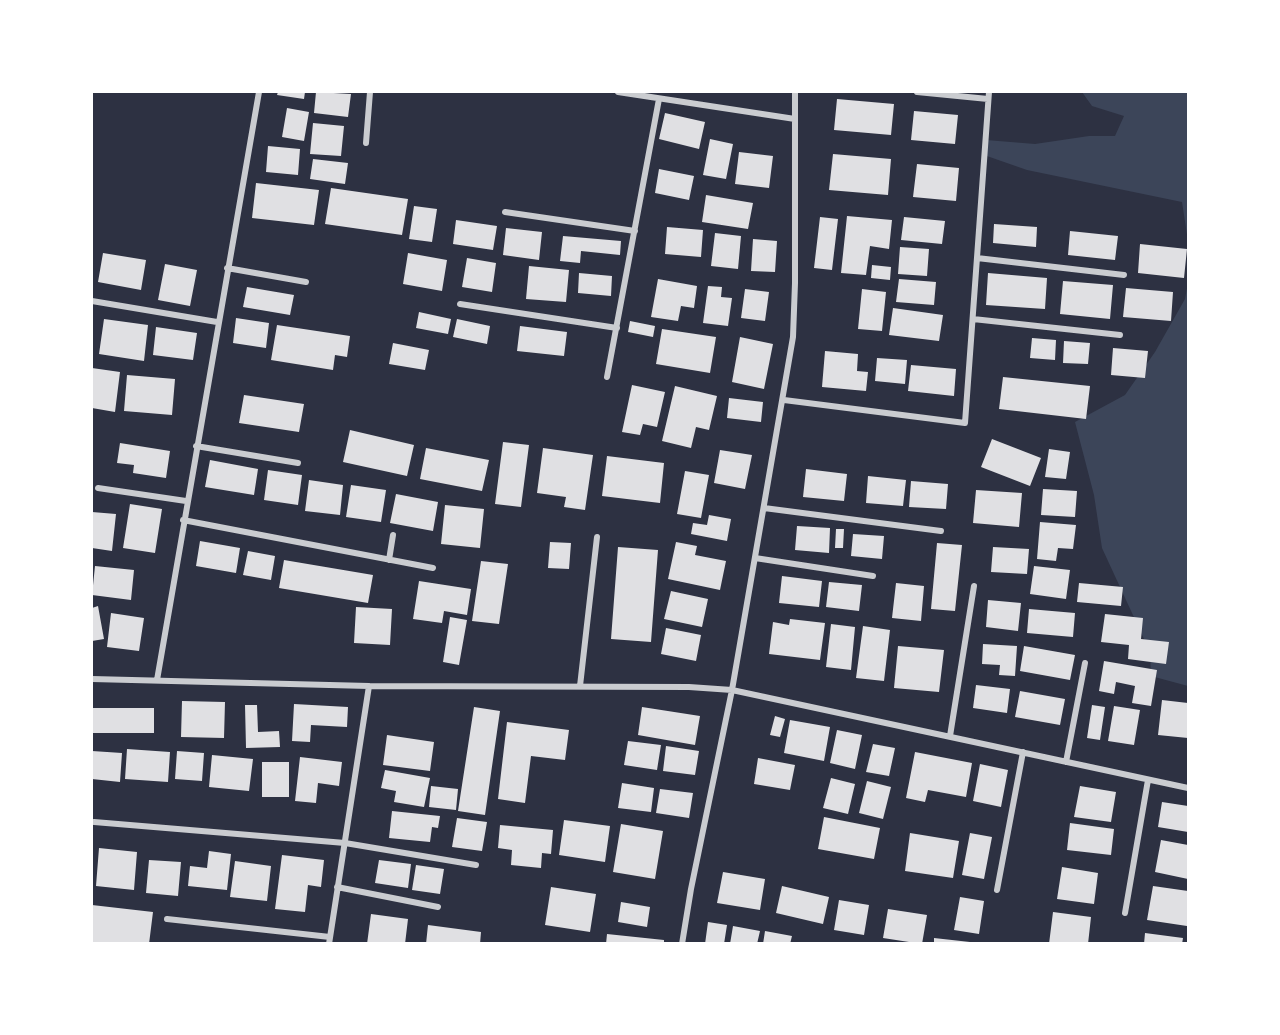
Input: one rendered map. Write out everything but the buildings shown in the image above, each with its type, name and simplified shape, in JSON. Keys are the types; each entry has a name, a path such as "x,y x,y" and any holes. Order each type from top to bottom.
{"street":[{"path":"157,680 226,268 259,92"},
{"path":"366,143 370,92"},
{"path":"618,92 795,119"},
{"path":"682,944 732,690 784,400 793,336 795,92"},
{"path":"784,400 965,423 989,95 917,92"},
{"path":"607,377 659,99"},
{"path":"505,212 635,231"},
{"path":"977,258 1124,275"},
{"path":"226,268 306,282"},
{"path":"92,301 217,322"},
{"path":"460,304 616,328"},
{"path":"973,319 1120,335"},
{"path":"196,446 298,463"},
{"path":"99,488 186,501"},
{"path":"764,508 941,531"},
{"path":"183,520 433,568"},
{"path":"388,560 393,535"},
{"path":"580,686 597,537"},
{"path":"755,558 873,576"},
{"path":"950,736 974,586"},
{"path":"1066,762 1085,663"},
{"path":"92,679 369,686 689,687 732,690 1188,788"},
{"path":"167,919 329,940 369,686"},
{"path":"997,890 1023,752"},
{"path":"1125,913 1148,780"},
{"path":"94,822 345,843 476,865"},
{"path":"338,887 438,907"}],"shaded area":[{"path":"1082,92 1188,92 1188,241 1182,202 1027,170 984,155 986,140 1035,144 1089,136 1115,136 1124,116 1092,106"},
{"path":"1188,283 1188,686 1151,676 1150,652 1102,548 1094,495 1075,422 1125,395 1155,352 1185,299"}]}
